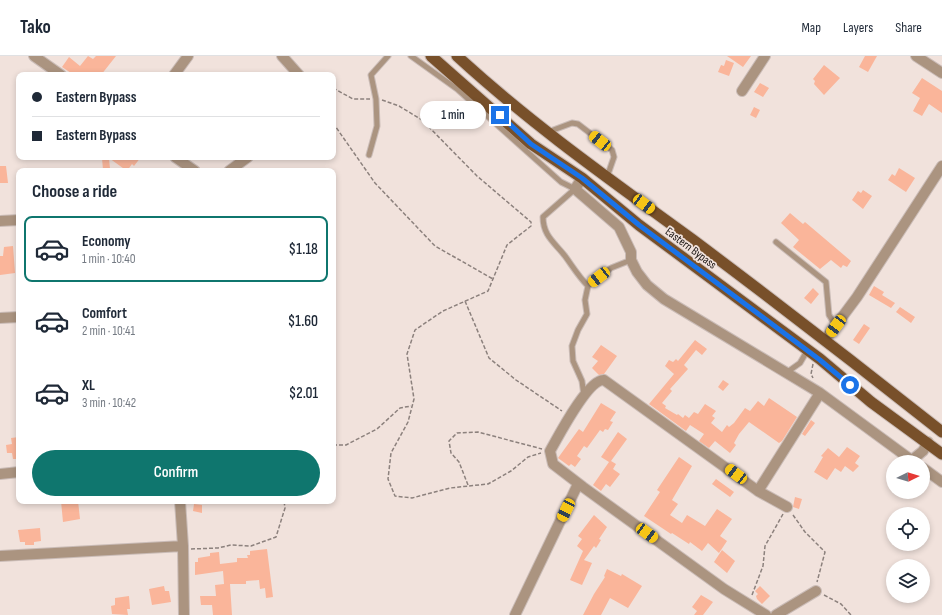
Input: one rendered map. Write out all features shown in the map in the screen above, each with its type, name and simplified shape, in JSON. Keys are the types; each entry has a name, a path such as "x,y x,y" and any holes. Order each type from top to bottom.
{"main road":[{"name":"Eastern Bypass","path":"431,56 531,144 582,178 639,225 791,338 871,402 928,442 942,454"},
{"name":"Eastern Bypass","path":"457,56 493,89 606,178 722,262 825,340 942,432"},
{"path":"791,338 801,323"}],"street":[{"path":"34,56 57,72"},
{"path":"176,72 188,56"},
{"path":"282,56 296,72"},
{"path":"742,91 765,56"},
{"path":"916,56 942,73"},
{"path":"179,160 191,168"},
{"path":"233,168 244,160"},
{"path":"825,340 857,297 942,166"},
{"path":"582,178 575,189 619,227 631,252 631,260 637,272 647,285 664,299 786,374 820,393 905,455"},
{"path":"0,221 16,220"},
{"path":"0,318 16,317"},
{"path":"766,615 724,589 578,484 553,464 550,451 584,396 596,382 604,380 758,491 787,507"},
{"path":"758,491 820,393"},
{"path":"919,455 928,442"},
{"path":"0,474 16,472"},
{"path":"930,473 942,482"},
{"path":"516,615 578,484"},
{"path":"180,504 183,546 184,615"},
{"path":"0,556 183,546"},
{"path":"776,615 816,591"}],"lane":[{"path":"369,155 377,126 376,99 371,75 388,56"},
{"path":"411,56 457,89 561,182 575,189 543,217 543,226 549,240 564,255 577,275 588,286"},
{"path":"548,132 572,124 578,124 612,150 614,157 606,178"},
{"path":"776,242 826,282 829,315 836,326"},
{"path":"584,396 582,382 573,361 572,346 587,314 585,300 588,286 611,268 631,260"},
{"path":"786,374 800,363 807,351"}],"path":[{"path":"336,90 353,99 376,99 399,106 422,120 477,176 531,222 531,226 507,245 488,291 444,310 414,330 407,354 413,392 412,406 408,422 391,453 388,479 395,496 412,498 468,486 488,484 511,471 528,456 550,451"},
{"path":"336,127 375,183 435,246 493,279"},
{"path":"465,301 489,358 516,380 570,417"},
{"path":"820,360 813,360 811,374 820,393"},
{"path":"336,445 346,445 376,429 400,408 412,406"},
{"path":"468,486 459,462 451,453 449,441 457,433 478,432 550,451"},
{"path":"183,546 192,549 218,548 231,545 251,546 276,537 285,508 284,504"},
{"path":"752,602 753,590 759,580 763,566 765,546 787,507 805,532 824,552 817,576 816,591 841,604 851,615"}],"building":[{"path":"88,56 93,59 96,56 116,56 103,72 70,72 62,67 69,57 80,66"},
{"path":"727,56 751,56 743,67"},
{"path":"865,56 877,56 868,72 859,67"},
{"path":"726,60 734,63 729,76 718,72 721,65 724,66"},
{"path":"824,65 840,78 824,95 814,84 815,81 813,79"},
{"path":"922,78 942,91 942,113 929,104 922,116 913,111 920,98 912,93"},
{"path":"760,83 769,88 763,97 754,92"},
{"path":"754,107 760,110 756,118 750,115"},
{"path":"102,160 109,160 110,168 103,168"},
{"path":"112,160 139,160 134,166 132,164 129,168 123,168"},
{"path":"0,166 6,166 8,183 0,183"},
{"path":"899,168 915,178 906,192 888,180 892,174 895,176"},
{"path":"863,190 872,196 863,209 852,200 858,191 861,193"},
{"path":"790,213 803,224 805,222 851,261 847,267 843,265 841,268 831,260 820,269 793,247 799,240 781,223"},
{"path":"13,246 15,273 0,275 0,256 3,256 4,247"},
{"path":"874,286 884,292 882,295 895,303 891,308 869,295"},
{"path":"813,288 819,294 811,304 804,298"},
{"path":"900,307 915,317 911,323 896,312"},
{"path":"864,324 870,328 859,344 853,340"},
{"path":"695,340 707,349 702,355 696,350 684,365 688,369 670,389 672,391 662,403 666,406 665,408 683,418 685,415 689,418 694,412 698,414 705,404 716,411 712,416 715,418 711,423 722,432 727,425 729,427 734,423 745,408 750,411 758,401 764,406 769,398 797,417 782,441 779,443 749,422 739,434 734,443 736,445 730,453 715,441 709,448 699,441 704,434 690,425 686,431 649,404 674,374 665,366 669,360 673,362 676,359 678,361"},
{"path":"601,345 617,356 604,374 599,375 592,368 598,361 592,357"},
{"path":"723,380 729,384 723,391 718,387"},
{"path":"601,403 616,412 610,421 613,422 608,430 605,429 603,432 600,430 587,448 584,446 577,456 581,459 575,467 571,464 569,466 558,458 579,429 583,432"},
{"path":"811,420 815,423 805,436 802,434"},
{"path":"618,432 627,439 611,461 616,464 613,469 620,474 610,487 606,484 601,491 593,485 609,462 601,457"},
{"path":"16,437 16,459 13,459 12,453 7,453 6,445 12,444 11,438"},
{"path":"847,447 860,456 855,463 859,466 853,472 845,466 841,472 835,468 827,480 814,472 823,457 821,456 828,448 839,457"},
{"path":"679,457 692,466 672,500 678,504 670,515 682,523 687,515 705,526 717,509 732,519 720,536 727,541 719,553 708,543 702,551 690,542 689,544 672,533 671,534 644,516 660,492 657,490"},
{"path":"716,479 734,492 730,497 712,484"},
{"path":"795,497 802,499 799,509 793,507"},
{"path":"61,504 78,504 80,519 63,522"},
{"path":"194,504 202,505 202,513 193,511"},
{"path":"594,515 607,527 599,539 601,540 596,548 594,546 584,560 592,563 582,585 570,580 583,551 577,546 582,539 578,536"},
{"path":"40,528 41,541 34,542 34,545 25,545 25,542 20,542 18,530"},
{"path":"267,549 273,597 266,598 265,588 260,589 259,580 246,581 246,584 230,584 232,615 213,615 212,605 201,605 200,596 216,596 215,585 224,584 223,571 195,575 195,562 198,562 198,558 210,556 210,553 219,552 220,564 237,562 237,558 248,558 247,555 250,555 250,551"},
{"path":"722,550 735,561 727,573 714,562"},
{"path":"607,569 621,576 622,574 642,586 628,608 610,598 601,615 583,615 605,577 604,576"},
{"path":"164,586 165,591 169,591 171,602 152,605 149,589"},
{"path":"760,586 770,596 762,604 757,599 756,596 758,594 755,591"},
{"path":"701,595 713,602 703,615 694,615 697,611 692,607"},
{"path":"129,596 130,609 127,609 128,615 112,614 111,606 115,605 115,598"}],"route":[{"path":"500,115 531,144 582,178 639,225 820,360 850,385"}]}
